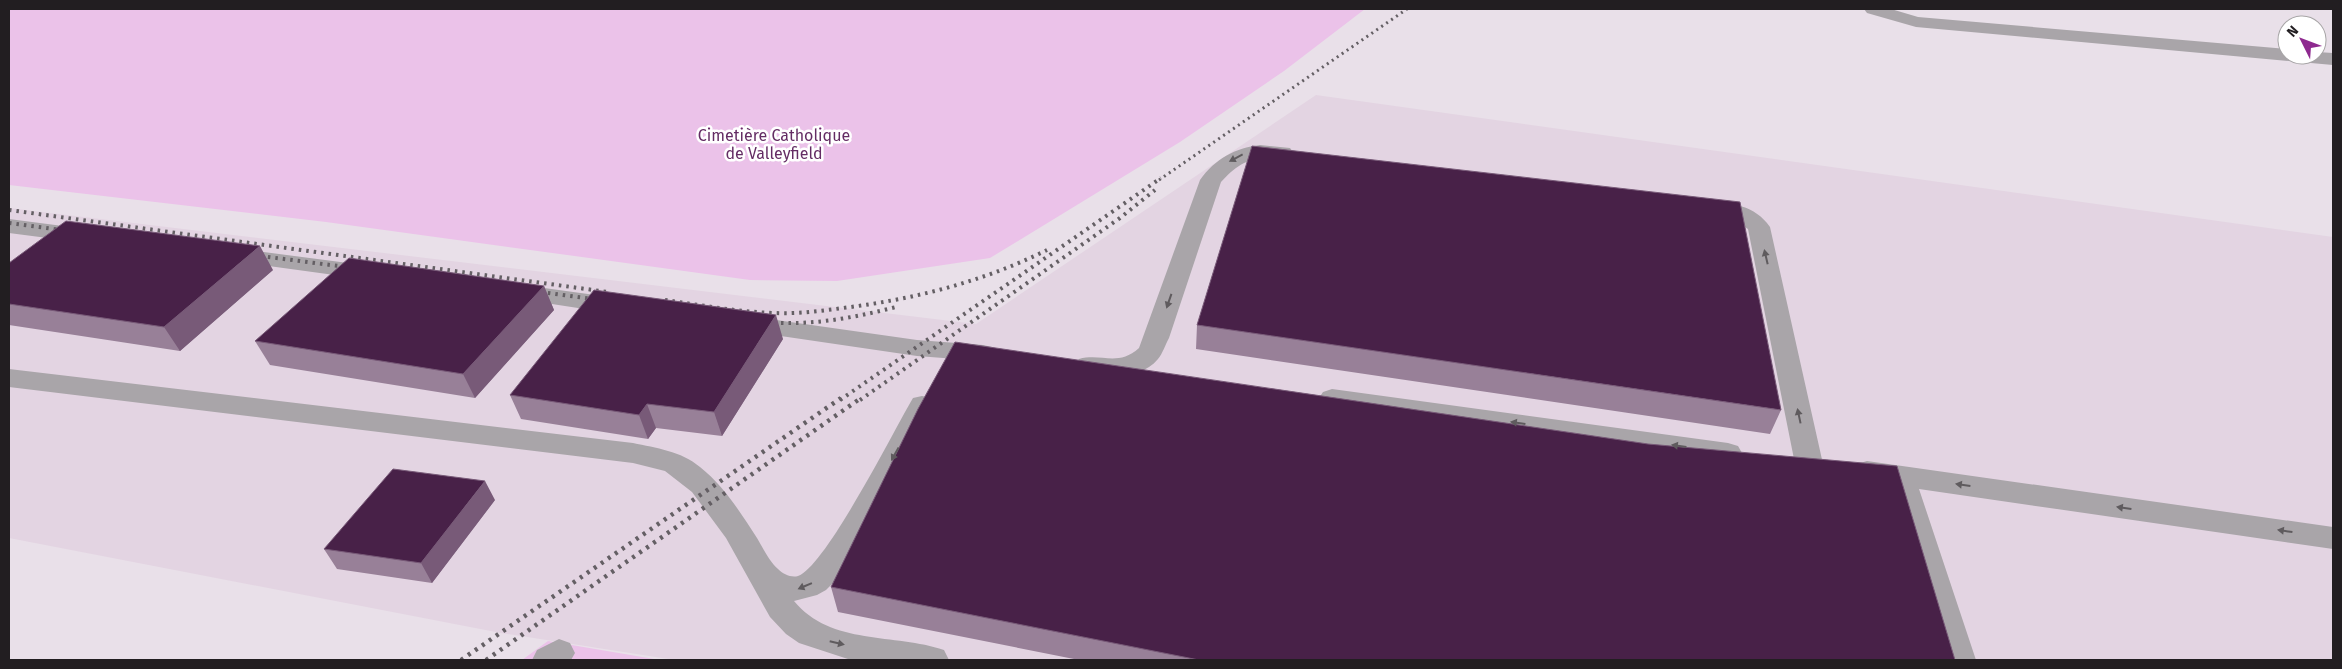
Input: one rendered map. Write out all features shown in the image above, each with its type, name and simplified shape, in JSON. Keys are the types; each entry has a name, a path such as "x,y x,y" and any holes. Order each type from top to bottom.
{"lane":[{"path":"1872,9 1916,22 2333,60"},
{"path":"1117,368 1134,364 1147,356 1156,338 1211,180 1225,164 1243,154 1258,150 1306,154"},
{"path":"1690,205 1739,211 1747,215 1759,227 1809,464"},
{"path":"9,226 106,238"},
{"path":"214,252 389,275"},
{"path":"496,290 642,310"},
{"path":"730,322 917,348 1000,355"},
{"path":"9,378 633,453 673,462 693,475 708,491 756,564 773,585 787,589 800,589 828,572 952,350"},
{"path":"1068,363 1166,375"},
{"path":"1305,394 1750,456"},
{"path":"1779,460 1900,475 2333,538"},
{"path":"1900,475 1960,660"},
{"path":"756,564 773,597 780,606 796,624 813,635 834,643 933,660"}],"shaded area":[{"path":"1316,95 2333,237 2333,660 675,660 501,633 9,538 9,208 976,324"}],"green space":[{"name":"Cimetière Catholique de Valleyfield","path":"9,9 1365,9 1284,71 1180,142 990,258 837,281 750,280 326,222 9,185"},
{"path":"548,641 660,660 522,660"}],"building":[{"path":"1252,146 1740,202 1781,410 1197,325"},
{"path":"66,221 260,246 164,327 9,304 9,263"},
{"path":"349,258 544,286 463,374 255,341"},
{"path":"594,290 776,315 714,412 647,404 639,415 510,395"},
{"path":"955,342 1648,444 1897,466 1955,660 1199,660 831,587 918,409"},
{"path":"393,469 485,481 421,563 324,549"}],"railway":[{"path":"1159,180 1407,9"},
{"path":"840,400 1161,178"},
{"path":"860,400 1120,218 1155,190"},
{"path":"9,210 608,292"},
{"path":"9,223 69,231"},
{"path":"665,300 733,310 775,313 801,313 843,308 896,300 948,288 998,271 1047,250"},
{"path":"253,255 354,268"},
{"path":"533,291 600,300"},
{"path":"766,322 816,322 864,315 896,307"},
{"path":"461,660 841,398"},
{"path":"486,660 861,398"}]}
